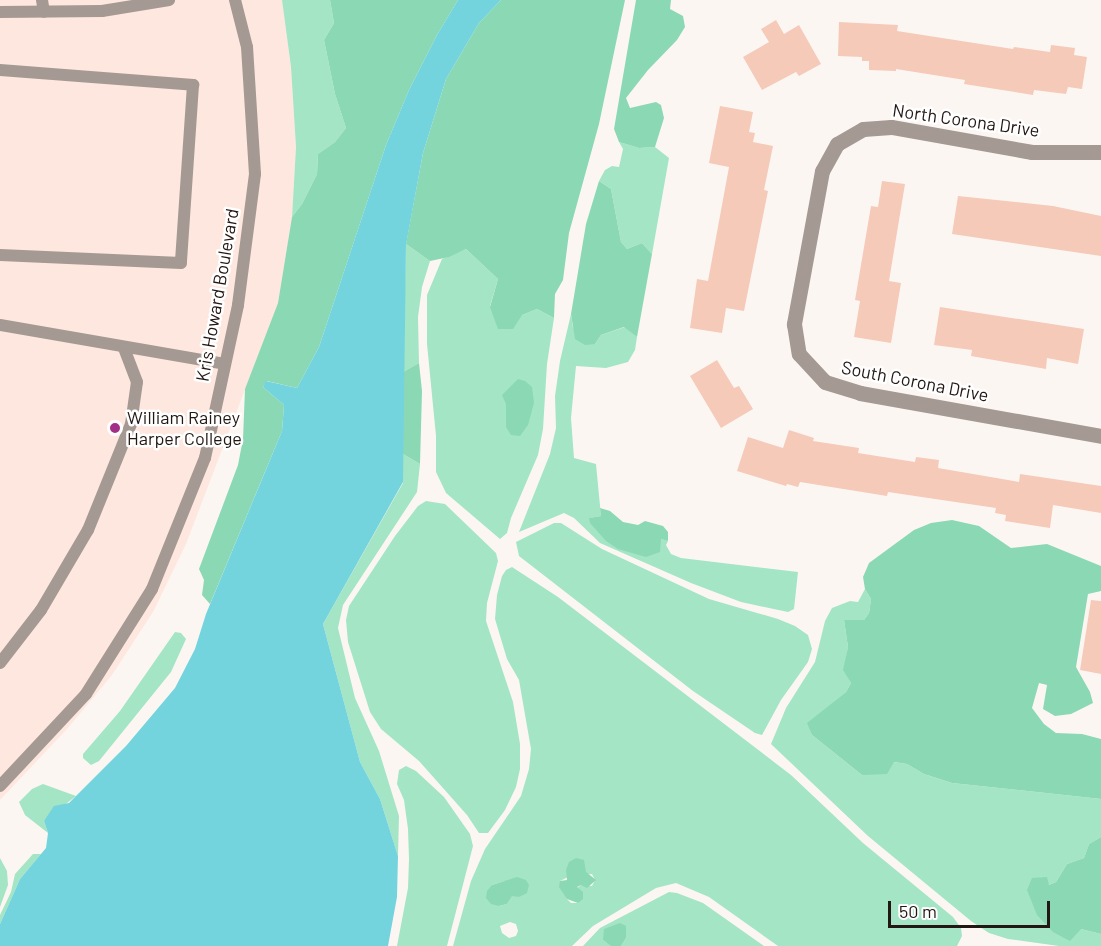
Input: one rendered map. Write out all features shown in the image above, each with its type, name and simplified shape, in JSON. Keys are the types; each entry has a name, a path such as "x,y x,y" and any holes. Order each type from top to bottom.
{"street":[{"name":"North Corona Drive","path":"812,218 822,171 837,144 863,129 891,127 1032,152 1101,152"},
{"name":"South Corona Drive","path":"812,218 794,324 799,354 825,382 860,393 1101,436"}],"lane":[{"path":"0,12 43,6 169,0"},
{"name":"Kris Howard Boulevard","path":"0,786 86,694 152,588 205,458 238,305 255,174 247,47 235,0"},
{"path":"0,70 193,85 181,263 0,255"},
{"path":"0,325 225,364"},
{"path":"0,663 41,609 88,530 131,424 137,382 124,348"}],"shaded area":[{"name":"William Rainey Harper College","path":"0,0 282,0 291,67 296,147 292,217 278,303 186,544 153,612 112,675 67,729 0,800"}],"green space":[{"path":"282,0 330,0 334,23 324,40 335,94 346,128 335,142 318,154 317,174 302,204 292,217 296,147 291,67"},
{"path":"330,0 458,0 409,90 386,145 319,347 297,388 267,381 263,387 284,405 282,431 210,604 202,595 204,580 199,569 238,465 243,439 245,389 278,303 292,217 302,204 317,174 318,154 335,142 346,128 335,94 324,40 334,23"},
{"path":"501,0 625,0 599,124 569,233 563,280 555,294 554,318 537,309 522,315 513,329 498,329 490,307 498,279 466,249 449,257 430,261 406,244 423,153 446,79 479,23"},
{"path":"636,0 671,0 670,9 683,16 685,27 677,40 648,70 626,98 630,108 656,102 661,105 664,118 655,147 639,148 619,142 614,129"},
{"path":"619,142 639,148 655,147 669,158 652,254 642,243 627,249 621,242 611,189 599,181 605,170 612,166 619,167 623,149"},
{"path":"599,181 611,189 621,242 627,249 642,243 652,254 637,337 624,327 601,335 595,344 585,345 575,339 571,314 586,224"},
{"path":"406,244 430,261 422,287 418,317 419,363 403,372"},
{"path":"466,249 498,279 490,306 522,315 537,309 554,318 547,364 543,429 538,455 511,518 507,533 500,539 446,493 436,472 436,436 427,344 427,295 442,259"},
{"path":"571,314 573,328 595,344 601,335 625,327 637,337 635,350 628,362 606,368 576,366 571,418 574,458 596,464 601,516 590,518 668,541 666,545 671,554 681,558 798,572 794,609 788,612 741,602 691,583 600,543 574,518 564,513 519,532 550,454 556,428 555,396 560,361"},
{"path":"419,363 422,391 420,464 403,454 403,372"},
{"path":"518,379 532,387 534,403 528,425 520,436 511,435 506,427 506,404 502,395"},
{"path":"403,454 420,464 417,492 343,605 338,628 355,698 379,751 399,816 398,856 380,799 360,762 323,624 403,483"},
{"path":"426,501 445,504 496,553 498,561 487,603 486,621 513,702 520,744 520,769 516,787 505,810 488,833 479,833 467,815 419,761 381,729 370,712 348,642 346,620 349,606 395,536 418,506"},
{"path":"600,508 610,511 623,522 638,525 645,521 663,526 668,532 668,541 661,539 660,552 646,557 618,549 606,541 590,523 589,518 601,516"},
{"path":"952,520 979,526 1011,548 1047,544 1101,566 1101,591 1088,594 1076,667 1090,692 1093,703 1071,714 1055,716 1043,709 1047,685 1039,683 1032,708 1044,724 1056,733 1082,734 1101,739 1101,799 952,783 924,774 907,764 894,762 887,774 862,775 812,735 807,723 846,692 851,683 843,670 848,647 844,620 864,620 869,613 871,599 865,589 863,577 869,563 914,530 931,523"},
{"path":"554,523 561,523 602,549 709,599 778,619 795,626 808,635 812,649 808,662 781,700 762,735 755,733 693,691 519,556 516,542"},
{"path":"512,567 558,597 791,775 863,843 953,917 961,928 962,936 957,946 778,946 709,897 676,883 656,888 593,926 572,946 453,946 471,881 485,849 521,796 529,769 531,749 519,680 507,659 495,619 497,595 506,570","holes":["592,874 595,880 592,886 581,885 577,888 578,903 571,903 560,881 568,877","505,881 512,895 507,904 499,906 492,885","510,922 516,924 518,931 516,936 509,938 502,933 500,926"]},
{"path":"865,589 871,599 869,613 864,620 844,620 848,647 844,670 851,683 846,692 808,723 812,735 862,775 893,762 907,764 924,774 952,783 1101,799 1101,837 1089,844 1084,858 1067,864 1056,882 1049,885 1040,876 1081,929 1101,934 1101,946 1059,946 1008,939 989,933 971,921 868,836 771,744 786,708 815,662 825,621 832,608 850,601 858,602"},
{"path":"175,632 181,633 186,639 171,672 99,761 91,765 83,758 83,754 120,711"},
{"path":"406,766 416,771 444,797 470,834 473,846 447,946 397,946 408,888 409,859 404,800 397,784 399,770"},
{"path":"43,784 76,796 44,821 48,833 25,815 19,802 32,789"},
{"path":"1101,837 1101,934 1081,929 1070,941 1053,932 1037,915 1027,890 1032,878 1047,877 1049,885 1056,882 1067,864 1084,858 1089,844"},
{"path":"33,854 41,854 20,879 0,924 0,915 11,892 15,874"},
{"path":"0,858 7,871 8,885 0,907"},
{"path":"576,858 584,860 586,872 596,880 587,888 581,885 577,887 583,892 583,899 578,903 567,899 559,887 560,881 567,880 566,870 569,862"},
{"path":"517,877 526,880 529,885 527,893 519,897 512,896 507,904 499,906 491,904 486,898 487,891 492,885"},
{"path":"669,892 703,903 764,946 621,946 626,938 603,940 612,946 583,946 600,928"},
{"path":"620,923 626,926 626,938 621,946 611,946 603,940 604,929"}],"water":[{"path":"458,0 501,0 479,23 446,79 423,153 406,245 403,482 323,624 360,762 380,799 398,856 397,897 388,946 0,946 0,924 20,879 46,848 48,833 44,821 54,806 69,803 126,746 175,688 195,649 206,614 282,431 284,405 263,387 266,381 297,388 319,347 386,145 409,90"}],"building":[{"path":"776,20 784,34 799,25 821,64 799,76 796,72 762,90 743,57 769,42 761,29"},
{"path":"839,22 898,25 897,31 1013,49 1014,47 1050,52 1051,45 1075,48 1074,55 1087,57 1082,89 1068,87 1066,94 1034,90 1033,95 964,84 965,80 896,69 896,71 869,70 869,61 862,61 862,57 838,56"},
{"path":"720,106 753,112 749,132 755,133 753,142 773,146 764,190 768,191 744,311 726,308 722,333 690,328 697,279 708,281 729,167 709,163"},
{"path":"882,181 905,184 889,281 901,283 891,343 854,337 860,301 855,300 871,206 878,207"},
{"path":"958,196 1053,206 1101,216 1101,256 952,234"},
{"path":"940,307 1084,329 1078,364 1047,358 1046,369 971,356 972,350 934,345"},
{"path":"717,360 734,388 739,386 753,409 721,428 690,376"},
{"path":"789,430 814,438 813,441 859,448 858,453 915,462 916,457 939,460 938,468 1019,482 1020,474 1101,486 1101,513 1053,505 1050,528 1005,521 1006,515 995,513 996,508 888,492 887,496 800,482 798,487 787,484 786,486 737,471 748,437 783,448"},
{"path":"1091,600 1101,601 1101,674 1080,670"}],"place":[{"name":"William Rainey Harper College","path":"115,428"}]}
